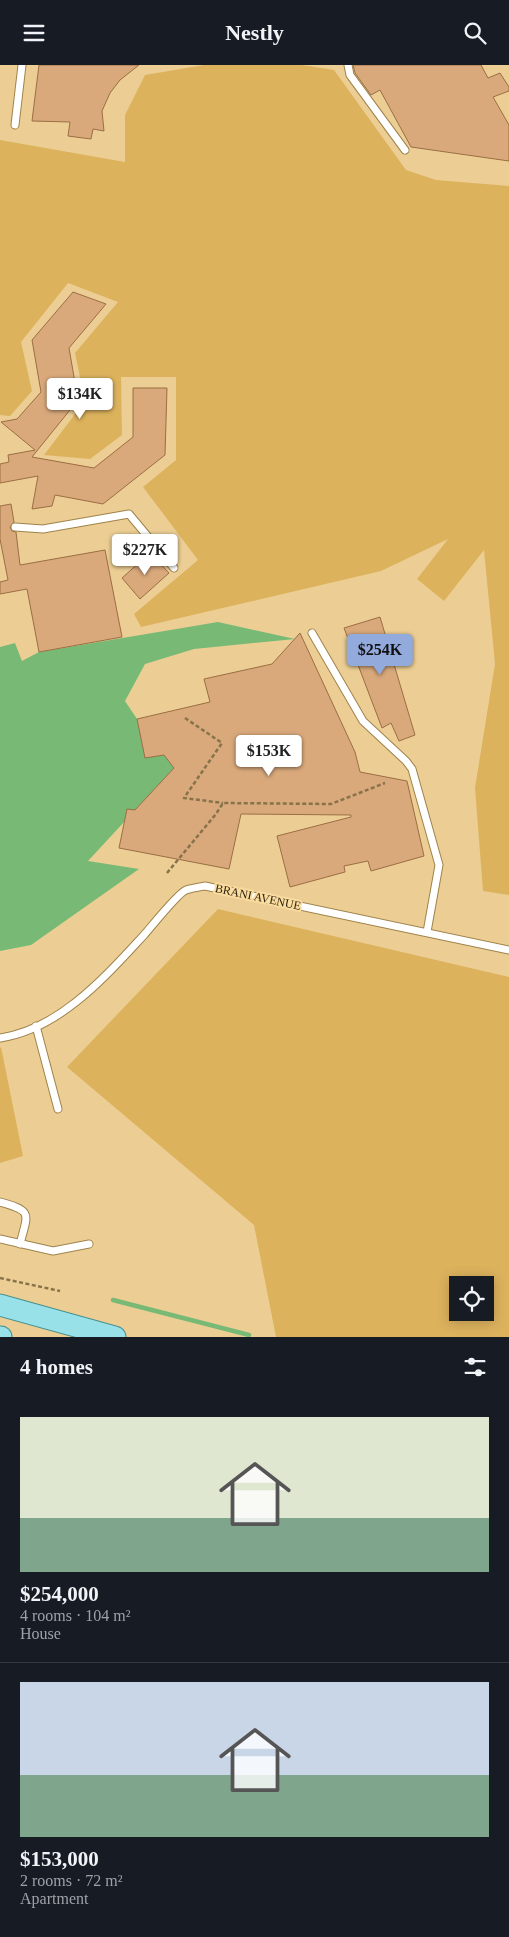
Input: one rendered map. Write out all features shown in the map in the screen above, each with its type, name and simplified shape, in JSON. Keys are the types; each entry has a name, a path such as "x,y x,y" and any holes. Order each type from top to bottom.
{"main road":[{"path":"0,1305 115,1337"}],"lane":[{"path":"15,125 22,65"},
{"path":"348,65 350,75 405,150"},
{"path":"15,527 43,529 129,514 174,568"},
{"path":"312,633 363,721 406,761 412,769 439,865 428,932"},
{"name":"BRANI AVENUE","path":"0,1038 18,1035 47,1021 85,995 118,963 184,891 205,886 509,950"},
{"path":"36,1026 58,1109"},
{"path":"0,1202 20,1207 25,1211 27,1217 20,1244"},
{"path":"0,1239 53,1251 89,1244"}],"path":[{"path":"185,717 222,743 184,798 223,803 331,804 385,783"},
{"path":"167,873 223,803"},
{"path":"0,1278 60,1291"}],"shaded area":[{"path":"204,65 302,65 334,70 406,170 436,180 509,186 509,895 483,891 475,788 495,664 484,550 444,601 417,579 448,539 381,571 141,627 134,614 198,560 143,487 176,460 176,377 121,377 122,435 90,459 44,455 85,401 75,353 118,302 68,283 21,342 32,391 10,416 0,415 0,140 125,162 125,115 145,75"},
{"path":"218,622 295,639 194,649 145,664 125,701 137,719 145,757 164,755 174,768 88,861 139,869 31,945 0,951 0,647 15,643 22,661 39,652"},
{"path":"218,909 509,977 509,1337 276,1337 254,1225 67,1067"},
{"path":"0,1048 23,1156 0,1163"}],"building":[{"path":"39,65 139,65 120,80 110,93 102,111 104,131 93,129 91,139 68,136 70,122 32,121"},
{"path":"353,65 481,65 488,78 500,73 509,87 509,91 493,97 509,125 509,161 411,147 380,90 371,95 355,73"},
{"path":"73,292 106,304 69,348 78,400 32,457 94,468 133,437 133,388 167,388 165,455 103,504 55,495 52,506 32,509 38,476 0,483 0,464 9,462 8,455 35,450 1,422 17,419 41,392 32,340"},
{"path":"11,504 14,522 10,527 12,531 16,532 20,565 105,550 122,637 39,652 27,589 0,594 0,582 8,580 0,539 0,506"},
{"path":"150,553 169,573 140,599 122,578"},
{"path":"380,617 415,735 399,741 391,723 382,728 344,628"},
{"path":"300,633 355,752 360,772 407,781 424,856 371,871 368,861 344,866 345,872 290,887 277,836 351,817 351,815 241,814 229,869 119,848 127,809 135,810 174,768 164,755 145,758 137,719 210,702 204,679 272,664"}],"waterway":[{"path":"113,1300 249,1335"}]}
